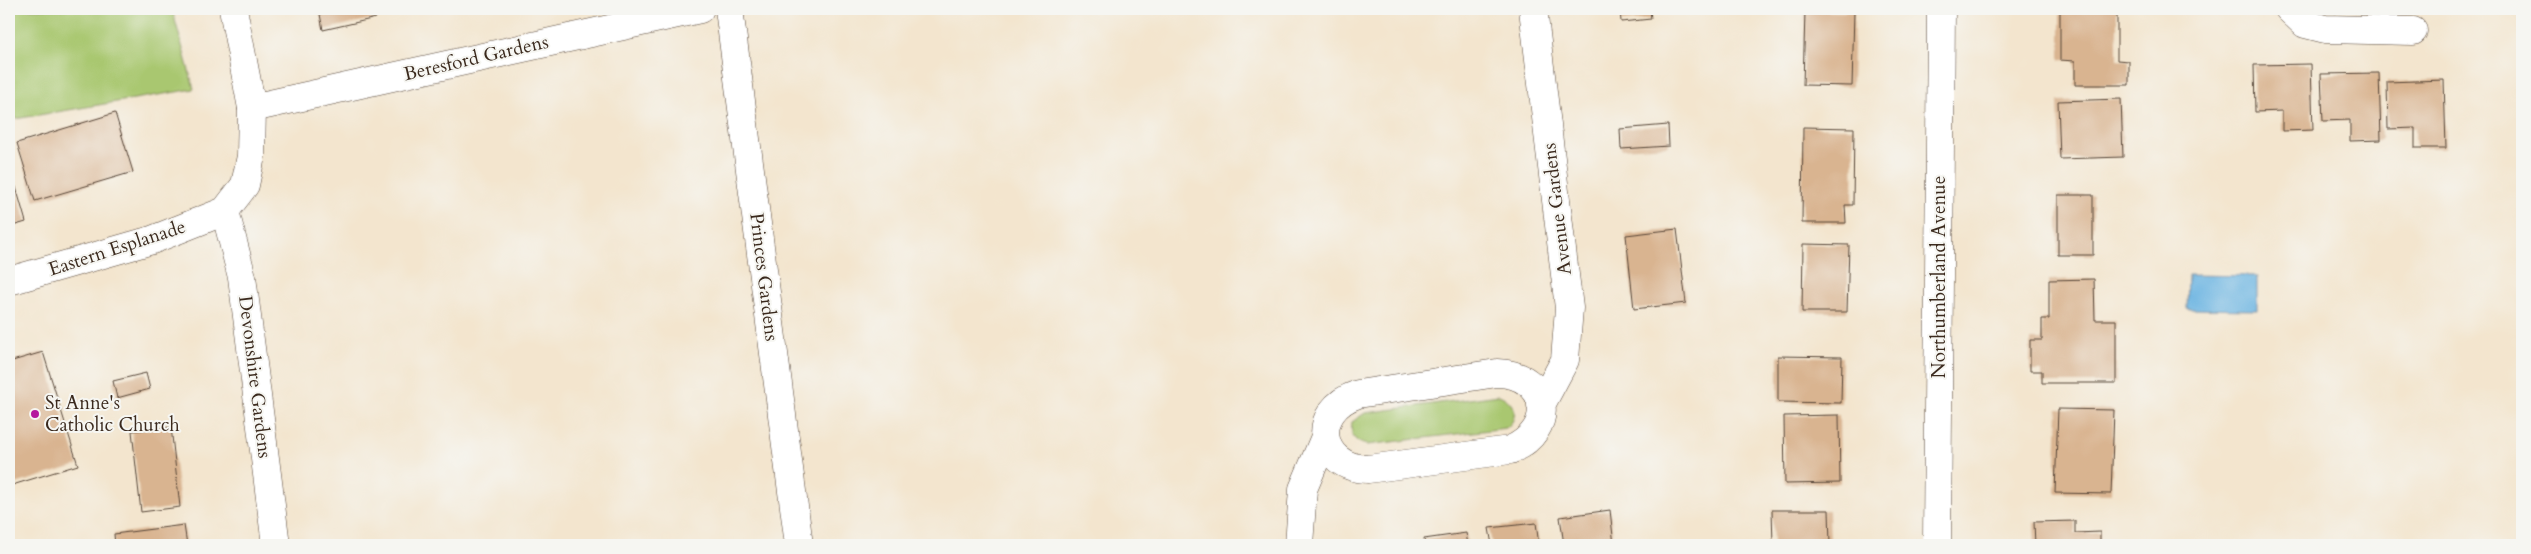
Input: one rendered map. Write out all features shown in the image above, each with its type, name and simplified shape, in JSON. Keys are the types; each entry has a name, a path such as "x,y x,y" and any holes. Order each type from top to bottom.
{"street":[{"path":"224,211 245,186 251,156 252,108 233,9"},
{"name":"Beresford Gardens","path":"252,108 700,9"},
{"name":"Princes Gardens","path":"729,9 799,545"},
{"name":"Avenue Gardens","path":"1325,437 1330,451 1340,462 1353,469 1368,469 1510,450 1524,444 1535,434 1541,420 1541,405 1565,360 1569,308 1533,9"},
{"name":"Northumberland Avenue","path":"1937,545 1941,9"},
{"path":"2289,9 2305,24 2325,29 2413,31"},
{"name":"Eastern Esplanade","path":"9,281 152,240 224,211"},
{"name":"Devonshire Gardens","path":"224,211 242,277 276,545"},
{"path":"1299,545 1303,488 1325,437 1326,422 1332,409 1344,398 1358,394 1497,373 1512,374 1526,380 1536,391 1541,405"}],"green space":[{"path":"9,9 172,9 194,89 9,120"},
{"path":"1499,395 1509,401 1514,410 1511,424 1506,428 1367,445 1356,440 1352,434 1352,422 1365,413"}],"water":[{"path":"2188,275 2257,276 2257,310 2187,309"}],"building":[{"path":"319,9 374,9 376,18 323,30"},
{"path":"1620,9 1650,9 1651,19 1621,22"},
{"path":"2060,9 2117,9 2117,60 2129,61 2129,85 2075,85 2075,61 2060,60"},
{"path":"1805,11 1854,12 1852,86 1803,85"},
{"path":"2311,64 2313,130 2282,131 2282,111 2255,112 2254,65"},
{"path":"2379,73 2381,140 2350,141 2350,120 2323,121 2321,74"},
{"path":"2444,80 2446,148 2415,148 2415,128 2388,129 2387,82"},
{"path":"2121,99 2123,157 2060,159 2058,101"},
{"path":"115,113 133,172 35,201 17,143"},
{"path":"1668,125 1669,146 1621,149 1620,129"},
{"path":"1803,127 1854,128 1853,205 1845,205 1846,223 1802,223"},
{"path":"9,163 26,222 9,227"},
{"path":"2058,195 2093,195 2093,255 2058,255"},
{"path":"1677,229 1686,303 1634,309 1626,235"},
{"path":"1803,244 1849,245 1847,312 1802,312"},
{"path":"2094,279 2095,320 2116,320 2116,383 2042,383 2042,371 2030,371 2030,340 2042,340 2042,319 2049,319 2049,280"},
{"name":"St Anne's Catholic Church","path":"43,352 78,465 9,486 9,362"},
{"path":"1778,356 1842,357 1841,403 1778,402"},
{"path":"146,373 150,389 117,398 113,381"},
{"path":"2058,409 2114,410 2111,494 2055,493"},
{"path":"1839,415 1840,483 1785,484 1784,416"},
{"path":"171,427 180,507 141,512 132,431"},
{"path":"1610,510 1614,545 1564,545 1560,517"},
{"path":"1772,510 1829,510 1830,545 1773,545"},
{"path":"2075,521 2075,533 2100,532 2100,545 2035,545 2034,522"},
{"path":"1536,523 1539,545 1492,545 1489,528"},
{"path":"184,525 187,545 115,545 114,534"},
{"path":"1466,533 1468,545 1425,545 1424,539"}],"place":[{"name":"St Anne's Catholic Church","path":"35,414"}]}
